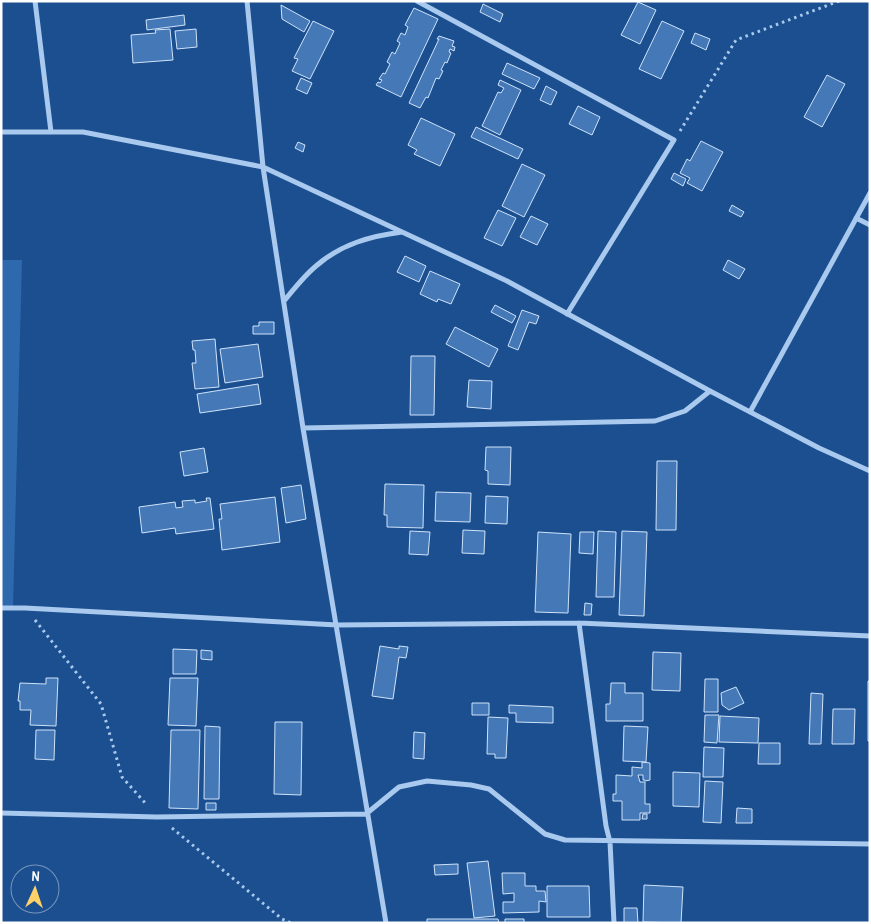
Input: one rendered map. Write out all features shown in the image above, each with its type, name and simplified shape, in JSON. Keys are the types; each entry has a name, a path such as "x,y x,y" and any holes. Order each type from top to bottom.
{"street":[{"path":"35,1 52,132"},
{"path":"246,1 263,167 303,428 337,625 366,814 386,923"},
{"path":"416,1 674,140 567,314"},
{"path":"1,132 83,132 263,167 507,281 710,392 818,448 870,471"},
{"path":"750,412 870,193"},
{"path":"856,218 870,225"},
{"path":"284,301 315,266 343,248 360,240 378,235 403,232"},
{"path":"303,428 655,421 685,411 710,392"},
{"path":"1,608 337,625 579,623 870,636"},
{"path":"579,623 606,826 610,842 614,923"},
{"path":"1,813 157,816 366,814 399,787 427,781 471,785 489,789 545,834 565,840 870,844"}],"path":[{"path":"674,140 736,40 839,1"},
{"path":"25,608 101,704 122,777 157,816 282,919 290,923"}],"shaded area":[{"path":"1,260 22,260 13,607 1,607"}],"building":[{"path":"638,2 656,10 640,44 621,35"},
{"path":"483,4 503,14 500,22 480,12"},
{"path":"281,5 310,21 304,32 282,19"},
{"path":"414,8 438,19 401,97 376,85 382,80 379,79 383,73 385,74 390,64 387,62 392,52 395,54 400,43 397,41 401,33 405,35 408,27 405,25"},
{"path":"184,15 185,25 147,30 146,20"},
{"path":"313,21 334,31 310,79 292,71 298,59 294,58"},
{"path":"662,21 684,31 661,79 639,69"},
{"path":"170,29 173,60 133,63 131,35 156,33 155,30"},
{"path":"196,29 197,47 177,49 175,31"},
{"path":"695,33 710,39 706,50 691,43"},
{"path":"439,36 454,41 452,46 455,47 454,51 450,49 449,52 451,53 447,63 445,62 441,70 443,71 439,79 436,78 428,98 426,97 420,108 409,103"},
{"path":"507,63 540,78 534,89 502,74"},
{"path":"827,75 845,84 822,127 804,117"},
{"path":"301,78 312,83 307,94 296,89"},
{"path":"500,80 521,90 500,135 482,126 498,92 501,93 504,88 498,85"},
{"path":"546,86 557,92 551,105 540,100"},
{"path":"578,106 600,117 592,135 569,124"},
{"path":"421,118 455,134 440,166 414,154 417,150 408,145"},
{"path":"476,127 523,149 518,159 471,137"},
{"path":"701,141 723,152 702,191 687,183 690,178 680,173 687,159 690,161"},
{"path":"298,142 305,145 303,152 295,148"},
{"path":"522,164 545,175 524,217 502,206"},
{"path":"674,173 686,179 683,186 671,179"},
{"path":"732,205 744,212 741,217 729,211"},
{"path":"498,210 516,218 502,246 484,238"},
{"path":"531,216 548,224 537,245 520,237"},
{"path":"405,256 426,266 419,282 397,272"},
{"path":"728,260 745,269 739,279 723,270"},
{"path":"430,271 460,284 451,304 438,299 437,302 420,294"},
{"path":"495,305 516,316 512,323 491,312"},
{"path":"522,310 539,316 536,324 529,322 518,350 508,346"},
{"path":"259,322 274,322 274,334 253,334 253,326 259,326"},
{"path":"455,327 498,349 489,367 446,344"},
{"path":"215,339 219,387 195,389 192,363 196,363 192,341"},
{"path":"258,344 263,377 225,383 220,349"},
{"path":"411,356 435,356 434,415 410,415"},
{"path":"469,380 492,381 491,409 467,407"},
{"path":"258,384 261,404 200,413 197,394"},
{"path":"486,447 511,447 510,485 488,484 488,471 485,470"},
{"path":"204,448 208,472 184,476 180,452"},
{"path":"657,461 677,461 676,530 656,530"},
{"path":"385,484 424,485 423,528 387,527 387,515 384,515"},
{"path":"301,485 306,519 286,523 281,488"},
{"path":"436,492 471,493 470,522 435,521"},
{"path":"486,496 508,497 507,524 485,523"},
{"path":"275,497 280,542 222,550 219,519 222,519 220,504"},
{"path":"206,498 210,498 214,529 176,534 175,528 142,533 139,507 175,502 176,508 183,507 182,501 195,500 195,503 207,501"},
{"path":"463,530 485,531 484,554 462,553"},
{"path":"410,531 430,532 428,555 409,554"},
{"path":"598,531 616,532 614,597 596,597"},
{"path":"622,531 647,532 644,616 619,615"},
{"path":"538,532 571,534 568,613 535,612"},
{"path":"580,532 594,532 593,554 579,553"},
{"path":"585,603 592,604 591,615 584,615"},
{"path":"380,646 399,649 399,646 408,647 406,658 399,657 393,699 372,696"},
{"path":"173,649 197,650 196,674 173,674"},
{"path":"201,650 212,651 212,660 201,659"},
{"path":"653,652 681,653 680,691 652,690"},
{"path":"46,678 58,678 56,726 30,725 31,710 20,710 20,701 18,701 20,683 46,684"},
{"path":"170,678 198,678 196,726 168,725"},
{"path":"705,679 718,679 718,712 704,712"},
{"path":"868,681 870,681 870,741 868,741"},
{"path":"611,683 625,683 625,693 643,693 643,721 606,721 606,704 610,704"},
{"path":"736,687 744,703 729,710 722,705 721,693"},
{"path":"811,693 823,694 821,744 809,744"},
{"path":"472,703 489,703 489,715 472,715"},
{"path":"509,705 553,707 553,723 516,722 516,713 509,713"},
{"path":"833,709 855,709 854,744 832,744"},
{"path":"705,715 719,715 717,743 704,742"},
{"path":"720,716 759,718 758,743 719,742"},
{"path":"488,717 508,718 506,758 495,758 495,754 487,754"},
{"path":"275,722 302,722 301,795 274,794"},
{"path":"205,726 220,727 219,799 204,799"},
{"path":"624,726 648,727 646,762 623,761"},
{"path":"36,730 55,730 54,760 35,759"},
{"path":"171,730 200,730 198,809 169,808"},
{"path":"414,732 425,733 424,759 413,758"},
{"path":"759,743 780,743 780,764 758,764"},
{"path":"704,747 724,748 723,777 703,777"},
{"path":"642,762 650,763 650,780 645,781 643,780 643,775 638,775 640,782 645,782 645,804 650,804 650,813 640,813 640,820 622,820 622,801 613,801 613,794 616,794 616,775 632,776 632,767 642,768"},
{"path":"673,772 700,773 699,807 673,806"},
{"path":"705,781 723,782 721,823 703,822"},
{"path":"206,803 216,803 216,810 206,810"},
{"path":"737,808 752,809 752,823 736,823"},
{"path":"643,814 647,814 647,819 642,819"},
{"path":"488,861 495,916 474,918 467,863"},
{"path":"458,864 458,874 435,875 434,865"},
{"path":"502,873 525,873 525,886 536,886 536,891 545,891 546,902 539,901 539,912 503,913 503,902 514,902 514,893 503,894"},
{"path":"644,885 683,887 681,923 643,922"},
{"path":"547,886 589,886 590,917 547,917"},
{"path":"624,908 637,908 638,923 624,923"},
{"path":"427,919 498,919 499,923 427,923"},
{"path":"505,919 524,919 524,923 505,923"}]}
